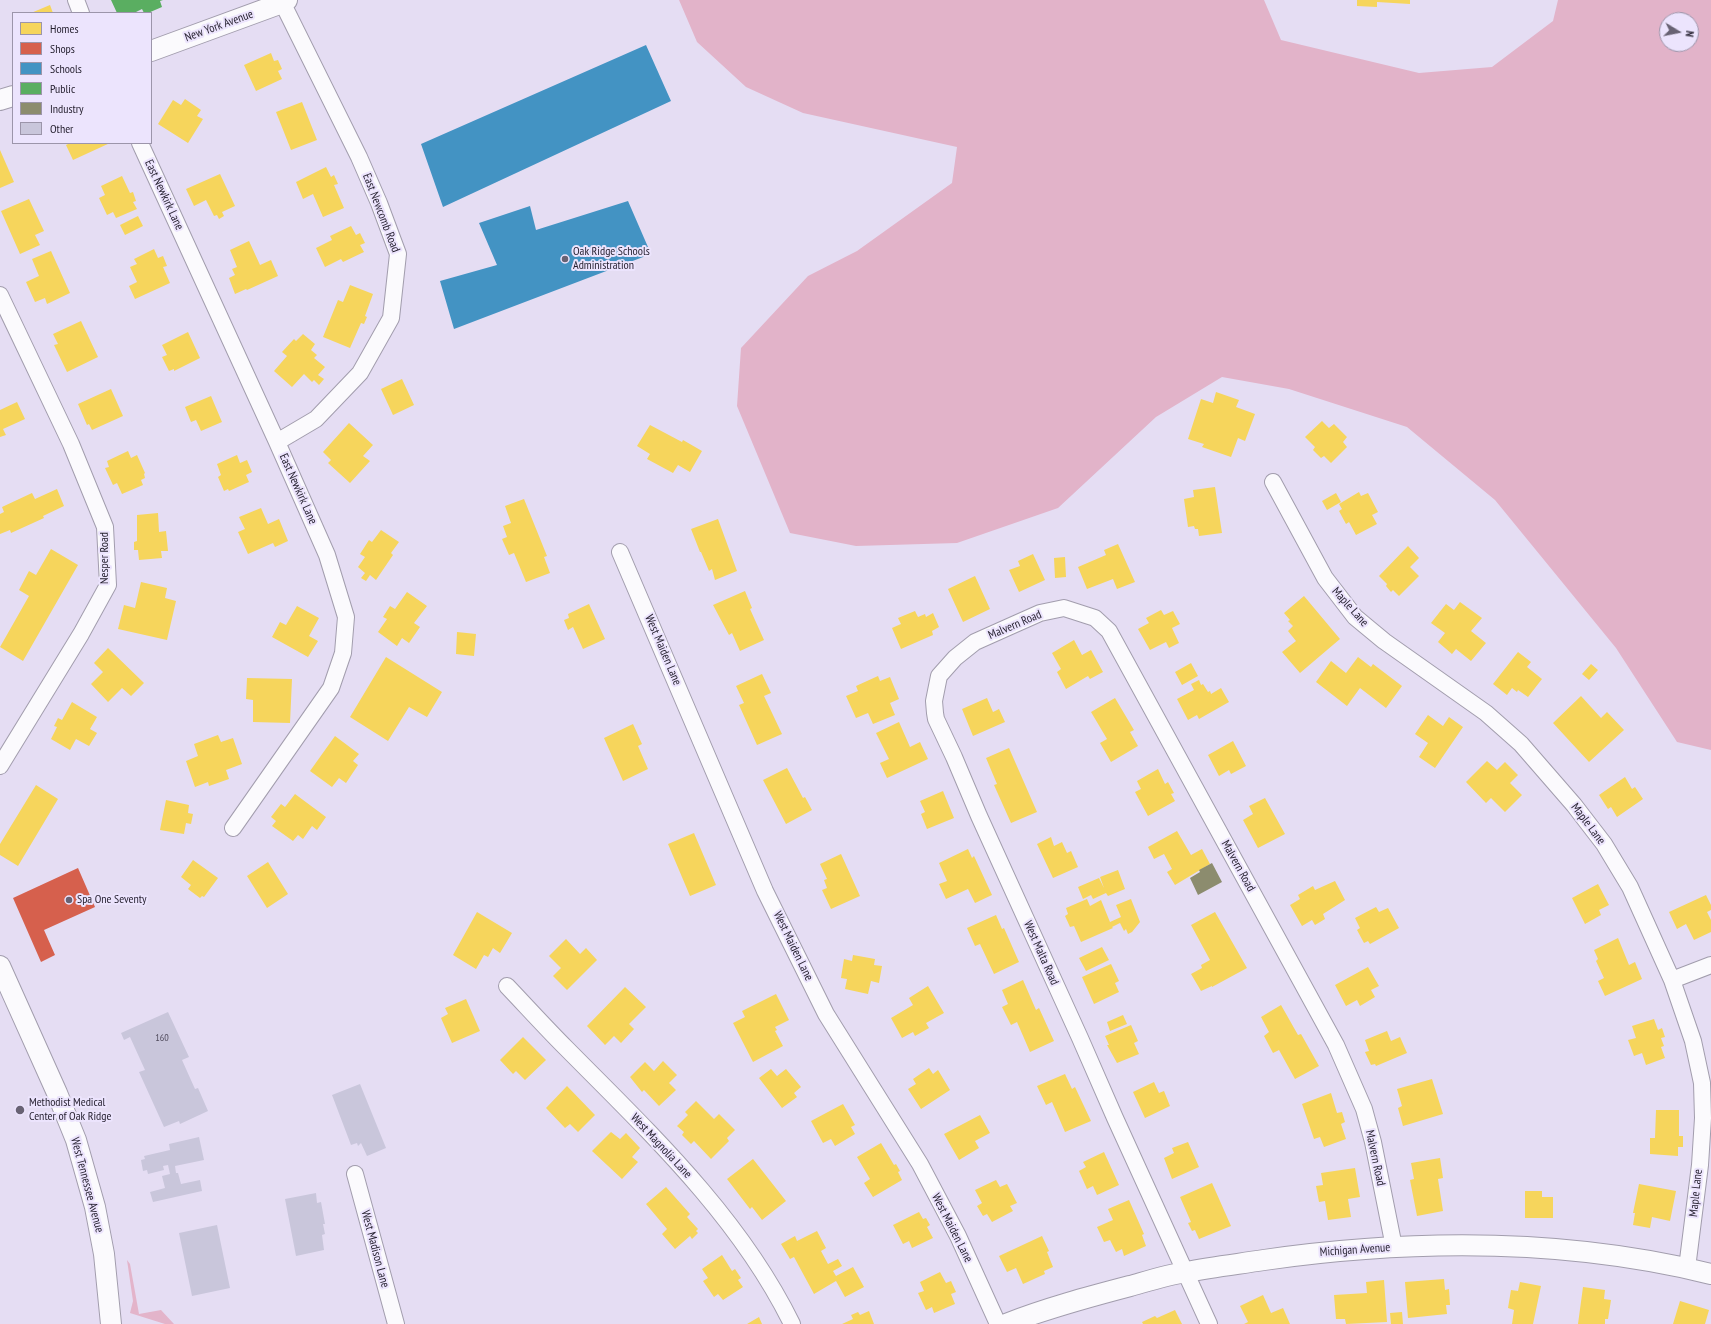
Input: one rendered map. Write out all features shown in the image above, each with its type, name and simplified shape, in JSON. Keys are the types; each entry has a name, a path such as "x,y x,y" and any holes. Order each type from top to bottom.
{"street":[{"path":"76,0 81,12"},
{"name":"New York Avenue","path":"152,51 283,1"},
{"name":"East Newcomb Road","path":"277,442 316,419 360,373 391,318 398,254 379,203 359,157 283,1"},
{"path":"0,100 12,96"},
{"name":"East Newkirk Lane","path":"140,144 277,442 329,562 346,617 343,653 331,688 233,828"},
{"name":"Nesper Road","path":"0,295 70,444 105,527 108,585 81,634 0,766"},
{"name":"Maple Lane","path":"1273,482 1325,578 1355,616 1384,641 1486,713 1521,744 1574,805 1604,844 1630,887 1672,980 1693,1041 1702,1090 1703,1118 1700,1165 1687,1268"},
{"name":"West Maiden Lane","path":"620,552 769,898 826,1014 920,1164 958,1236 998,1324"},
{"name":"Malvern Road","path":"975,642 1040,613 1064,608 1095,618 1109,631 1330,1033 1359,1093 1373,1142 1394,1247"},
{"name":"West Malta Road","path":"975,642 955,658 939,676 934,701 936,719 1209,1324"},
{"path":"1672,980 1711,965"},
{"name":"West Tennessee Avenue","path":"0,966 5,989 58,1093 76,1140 95,1207 104,1254 111,1324"},
{"name":"West Magnolia Lane","path":"507,986 636,1118 687,1173 728,1222 766,1277 792,1324"},
{"name":"West Madison Lane","path":"355,1174 396,1324"},
{"name":"Michigan Avenue","path":"1006,1324 1040,1311 1185,1272 1321,1252 1394,1247 1476,1245 1560,1249 1687,1268 1711,1274"}],"shaded area":[{"path":"679,0 1264,0 1281,40 1419,73 1492,67 1553,21 1558,0 1711,0 1711,750 1677,742 1616,648 1495,500 1407,427 1289,389 1222,377 1156,417 1058,508 957,543 856,546 790,533 737,406 741,348 808,276 857,251 952,183 957,147 803,113 746,87 697,42"},
{"path":"127,1260 130,1264 139,1314 161,1310 174,1324 165,1324 130,1313 133,1301"}],"building: Homes":[{"path":"1357,0 1410,0 1410,4 1377,2 1377,7 1357,6"},
{"path":"50,5 53,12 33,12"},
{"path":"271,53 274,61 278,60 282,69 278,71 282,79 256,91 244,65"},
{"path":"185,99 201,110 197,116 203,119 188,143 158,124 173,100 181,105"},
{"path":"302,102 317,140 291,150 276,112"},
{"path":"68,144 108,144 73,160 66,145"},
{"path":"0,150 14,182 0,188"},
{"path":"326,167 331,177 334,175 338,184 334,185 344,208 323,217 313,194 303,199 296,182"},
{"path":"220,174 235,206 222,212 224,216 219,219 217,215 214,216 206,200 194,206 186,189"},
{"path":"122,176 130,193 133,192 136,201 133,202 137,209 116,218 113,212 107,215 99,198 105,195 101,186"},
{"path":"29,199 44,231 35,235 40,245 20,254 1,211"},
{"path":"138,216 143,226 125,235 120,225"},
{"path":"351,226 356,235 360,233 365,243 360,245 364,252 343,262 341,259 325,267 316,248 332,240 330,236"},
{"path":"249,241 260,265 271,260 278,276 235,294 229,278 235,275 232,269 237,267 230,250"},
{"path":"154,249 158,258 163,256 167,266 163,267 170,283 135,299 129,286 137,282 130,267 137,264 134,259"},
{"path":"51,251 70,293 47,304 45,298 35,302 26,282 39,276 32,259"},
{"path":"350,285 373,294 365,316 367,317 364,324 361,323 350,348 323,337 338,300 343,302"},
{"path":"81,321 98,357 67,372 54,345 58,344 53,334"},
{"path":"188,332 200,358 174,371 174,369 169,371 162,357 167,355 162,345"},
{"path":"303,334 315,344 311,350 317,355 314,358 325,367 318,375 324,379 319,385 314,380 312,382 304,374 292,387 274,371 287,356 282,352 294,339 296,341"},
{"path":"402,379 414,405 393,415 381,389"},
{"path":"111,389 123,416 92,430 89,424 87,425 78,404"},
{"path":"1216,392 1239,400 1236,407 1255,414 1245,441 1238,438 1231,457 1202,447 1204,444 1188,439 1201,399 1213,403"},
{"path":"211,396 222,422 201,431 196,420 191,422 185,407"},
{"path":"17,402 25,419 3,429 6,435 0,437 0,410"},
{"path":"1322,421 1329,428 1334,424 1347,437 1343,442 1347,447 1331,463 1324,456 1321,458 1313,450 1315,447 1305,437"},
{"path":"349,423 373,445 363,456 370,461 350,483 328,463 331,460 323,452"},
{"path":"650,425 682,442 683,440 702,451 690,472 678,465 673,473 647,459 650,454 637,446"},
{"path":"128,451 131,458 137,455 145,473 145,478 141,480 143,485 122,494 117,483 113,485 105,468 109,467 107,461"},
{"path":"237,455 240,463 247,460 252,472 246,475 249,482 229,491 228,489 224,491 218,477 221,475 217,464"},
{"path":"1215,487 1222,533 1199,536 1198,529 1195,529 1194,526 1188,527 1184,499 1194,497 1193,490"},
{"path":"57,489 64,506 43,516 44,518 11,533 10,530 0,534 0,514 4,512 2,507 32,493 35,499"},
{"path":"1359,492 1361,496 1368,493 1378,512 1372,515 1377,524 1356,535 1349,522 1346,524 1339,511 1342,509 1339,504"},
{"path":"1336,493 1341,502 1327,510 1322,501"},
{"path":"524,499 547,556 544,557 550,573 526,582 514,553 509,555 502,539 507,537 503,526 511,523 505,506"},
{"path":"261,508 268,524 279,519 288,541 275,547 273,543 248,554 238,532 245,529 239,517"},
{"path":"158,513 159,532 166,531 168,551 161,551 162,558 139,560 138,550 134,550 134,542 137,541 137,515"},
{"path":"718,519 737,571 715,580 712,569 709,571 691,529"},
{"path":"381,530 399,542 391,553 393,555 376,580 370,575 366,581 361,578 365,573 358,567 365,557 360,554 369,540 372,542"},
{"path":"1118,544 1135,582 1117,589 1113,579 1087,589 1078,567 1106,555 1104,550"},
{"path":"1408,546 1419,558 1410,567 1419,576 1399,596 1393,590 1391,592 1386,586 1387,584 1379,576"},
{"path":"51,549 78,565 23,661 0,647 29,596 19,590 29,571 36,575"},
{"path":"1033,554 1045,580 1019,592 1009,570 1020,566 1018,561"},
{"path":"1065,557 1066,577 1055,578 1054,558"},
{"path":"975,576 990,609 963,622 948,589"},
{"path":"141,582 167,588 165,598 176,601 167,640 118,629 124,605 135,608"},
{"path":"745,591 752,608 750,609 764,640 740,651 732,633 729,635 713,605"},
{"path":"407,592 427,606 414,623 420,627 409,643 402,638 397,646 378,632 387,619 383,617 390,606 395,609"},
{"path":"1304,596 1340,639 1300,673 1282,652 1296,641 1288,631 1293,626 1288,621 1290,620 1284,613"},
{"path":"1460,602 1482,618 1471,631 1486,643 1471,661 1456,649 1452,654 1438,642 1445,633 1431,623 1446,604 1454,610"},
{"path":"589,604 605,639 583,649 573,627 568,630 564,620 569,618 568,614"},
{"path":"297,606 319,618 309,636 318,641 308,657 272,637 280,622 286,625"},
{"path":"1161,610 1164,615 1173,611 1180,624 1172,628 1179,643 1169,648 1166,642 1150,650 1138,629 1149,623 1146,618"},
{"path":"915,611 918,617 925,614 926,617 933,613 939,627 932,631 933,635 901,649 892,628 901,624 898,618"},
{"path":"457,632 476,634 474,656 456,654"},
{"path":"1074,640 1082,655 1091,650 1103,672 1090,679 1088,676 1066,689 1057,672 1061,669 1052,653"},
{"path":"108,648 144,683 131,696 122,688 108,702 91,684 103,672 94,663"},
{"path":"1518,652 1531,662 1527,667 1542,679 1528,697 1512,688 1507,695 1493,684"},
{"path":"386,657 442,692 427,717 409,707 388,741 350,717"},
{"path":"1358,657 1371,667 1373,664 1402,686 1386,708 1360,688 1347,706 1316,682 1331,661 1346,673"},
{"path":"1191,663 1198,676 1182,685 1175,672"},
{"path":"1591,664 1598,670 1589,680 1582,674"},
{"path":"762,674 771,693 764,696 782,734 757,745 739,705 744,703 736,686"},
{"path":"878,676 880,681 890,677 899,699 890,703 895,715 873,724 868,713 856,718 846,696 858,691 856,686"},
{"path":"247,678 292,679 290,723 253,722 253,700 246,699"},
{"path":"1199,680 1201,685 1203,684 1211,694 1221,688 1229,702 1199,719 1197,715 1188,720 1177,699 1194,690 1191,684"},
{"path":"1581,696 1601,718 1607,712 1624,730 1589,762 1553,723"},
{"path":"987,698 993,712 999,709 1005,722 973,736 962,709"},
{"path":"1115,698 1134,730 1130,732 1138,746 1111,762 1100,743 1107,739 1091,712"},
{"path":"72,702 97,717 90,729 97,733 89,746 76,739 70,750 51,739 57,727 54,726 58,718 62,720"},
{"path":"1428,715 1443,726 1449,717 1463,727 1435,768 1419,757 1428,743 1415,734"},
{"path":"899,722 910,747 920,742 928,759 887,778 880,763 889,759 876,733"},
{"path":"633,724 642,744 638,746 648,769 623,781 604,738"},
{"path":"218,735 221,742 233,738 242,764 226,770 229,779 209,786 208,782 195,787 186,761 198,756 194,744"},
{"path":"335,736 359,754 353,761 358,765 346,783 339,778 332,787 310,771"},
{"path":"1233,741 1246,766 1231,774 1229,770 1219,776 1208,755"},
{"path":"1009,748 1037,812 1011,823 994,785 997,784 986,758"},
{"path":"1487,761 1497,770 1505,762 1518,775 1510,783 1522,795 1505,812 1491,798 1486,803 1466,782"},
{"path":"787,768 803,798 805,797 812,810 786,824 763,780"},
{"path":"1158,769 1165,784 1168,782 1174,793 1171,794 1175,801 1148,816 1135,792 1141,789 1137,781"},
{"path":"1625,777 1632,789 1635,787 1643,799 1617,817 1611,807 1608,809 1599,795"},
{"path":"36,785 58,799 18,866 0,855 0,844"},
{"path":"943,791 954,818 927,829 921,814 925,812 920,801"},
{"path":"295,794 326,817 317,830 312,826 303,839 298,835 293,841 272,826 276,821 271,817 281,804 285,807"},
{"path":"1265,798 1285,834 1258,848 1243,820 1253,814 1249,806"},
{"path":"166,800 189,805 188,813 193,814 191,824 186,823 184,834 160,830"},
{"path":"1177,831 1191,855 1202,849 1210,864 1175,885 1167,872 1172,869 1164,854 1154,859 1148,847"},
{"path":"694,833 716,885 690,896 668,844"},
{"path":"1051,837 1054,846 1062,842 1067,853 1071,851 1078,867 1053,878 1037,844"},
{"path":"968,849 972,858 974,856 992,895 975,903 968,889 946,899 939,884 947,881 939,863"},
{"path":"841,854 860,896 831,909 822,890 827,888 824,880 827,879 820,864"},
{"path":"193,860 218,878 204,897 202,896 200,898 188,889 191,885 181,877"},
{"path":"268,862 288,894 267,908 247,876"},
{"path":"1118,870 1125,889 1108,896 1106,893 1093,899 1091,895 1083,899 1078,887 1099,878 1104,888 1100,877"},
{"path":"1335,881 1345,900 1323,914 1325,919 1315,925 1312,920 1302,926 1290,905 1300,899 1298,895 1313,886 1315,890"},
{"path":"1598,884 1609,905 1599,910 1601,915 1585,924 1572,898"},
{"path":"1706,895 1711,905 1711,910 1707,912 1711,920 1711,932 1694,940 1686,924 1677,929 1669,912"},
{"path":"1087,899 1090,906 1101,900 1110,922 1121,917 1116,905 1131,899 1140,922 1132,932 1128,934 1126,929 1124,931 1120,923 1112,927 1113,928 1081,942 1074,926 1070,927 1065,916 1068,914 1066,908"},
{"path":"1376,907 1379,912 1388,908 1399,928 1370,944 1368,941 1364,943 1357,930 1360,928 1355,918"},
{"path":"477,912 512,933 500,953 493,948 488,957 484,955 476,969 453,955"},
{"path":"1215,912 1247,968 1212,987 1201,991 1191,974 1202,968 1201,965 1210,960 1191,925"},
{"path":"996,915 1002,929 1004,928 1019,962 994,974 980,944 975,946 967,928"},
{"path":"1618,938 1629,965 1635,962 1642,979 1605,996 1598,981 1604,978 1596,961 1598,959 1594,950"},
{"path":"566,939 580,954 586,948 597,960 567,990 553,976 561,968 549,956"},
{"path":"1102,947 1109,960 1086,971 1079,958"},
{"path":"853,955 875,959 874,965 882,966 879,983 871,981 868,994 845,989 847,979 841,978 844,959 852,961"},
{"path":"1111,964 1119,981 1115,983 1119,992 1094,1004 1082,977"},
{"path":"1368,967 1379,986 1371,990 1375,997 1360,1006 1357,1000 1346,1006 1335,985"},
{"path":"1023,980 1036,1010 1039,1008 1054,1041 1030,1052 1017,1022 1011,1025 1002,1007 1008,1004 1002,990"},
{"path":"928,986 944,1013 926,1023 929,1028 915,1036 913,1032 902,1038 891,1018 913,1005 909,998"},
{"path":"625,987 646,1007 629,1024 634,1029 621,1043 614,1036 605,1045 587,1026"},
{"path":"776,994 789,1020 775,1027 777,1030 775,1031 783,1046 753,1062 733,1023 745,1017 742,1011"},
{"path":"466,999 480,1031 452,1043 441,1018 448,1014 445,1008"},
{"path":"1281,1005 1298,1035 1301,1034 1319,1066 1295,1079 1279,1050 1273,1053 1264,1036 1269,1032 1261,1017"},
{"path":"1123,1015 1127,1024 1110,1031 1107,1022"},
{"path":"1654,1019 1658,1030 1662,1028 1665,1037 1661,1038 1664,1046 1661,1047 1665,1058 1646,1065 1642,1053 1634,1056 1628,1040 1636,1038 1632,1026"},
{"path":"1131,1025 1138,1041 1134,1043 1139,1054 1117,1063 1107,1045 1109,1045 1105,1036"},
{"path":"1387,1031 1391,1041 1400,1037 1407,1053 1376,1066 1375,1064 1371,1065 1365,1052 1369,1051 1365,1040"},
{"path":"523,1037 546,1060 525,1080 516,1071 513,1074 500,1060"},
{"path":"663,1061 677,1075 669,1083 676,1090 659,1106 644,1090 642,1092 630,1077 645,1062 654,1071"},
{"path":"929,1068 933,1074 938,1070 950,1090 921,1109 908,1089 916,1084 913,1079"},
{"path":"771,1069 777,1076 786,1069 801,1087 794,1093 797,1097 782,1108 759,1078"},
{"path":"1065,1074 1072,1089 1075,1087 1091,1121 1065,1132 1052,1102 1046,1105 1037,1086"},
{"path":"1432,1079 1443,1114 1403,1126 1398,1108 1402,1106 1397,1089"},
{"path":"1154,1082 1159,1093 1164,1091 1170,1106 1145,1118 1133,1092"},
{"path":"567,1086 595,1115 578,1132 570,1124 565,1128 546,1108"},
{"path":"1331,1093 1337,1113 1342,1112 1345,1122 1341,1124 1346,1139 1324,1147 1320,1137 1314,1139 1302,1104"},
{"path":"696,1101 714,1119 719,1114 735,1130 727,1138 729,1141 711,1159 694,1141 691,1144 682,1135 684,1132 677,1126 688,1115 685,1112"},
{"path":"843,1104 855,1125 851,1127 855,1134 835,1146 831,1139 823,1143 811,1121"},
{"path":"1656,1110 1679,1110 1679,1136 1683,1136 1683,1147 1678,1147 1678,1156 1650,1154 1650,1138 1655,1138"},
{"path":"980,1115 990,1133 975,1141 979,1148 959,1160 944,1134"},
{"path":"611,1132 620,1139 626,1133 640,1148 632,1157 638,1162 622,1179 592,1151"},
{"path":"1188,1142 1199,1167 1172,1179 1164,1158 1174,1153 1172,1148"},
{"path":"881,1143 894,1165 896,1164 900,1171 898,1172 902,1180 873,1197 864,1183 870,1179 857,1157"},
{"path":"1104,1152 1119,1185 1097,1195 1093,1186 1087,1189 1079,1171 1086,1167 1083,1162"},
{"path":"1440,1158 1443,1178 1438,1179 1443,1211 1417,1216 1410,1180 1414,1179 1411,1163"},
{"path":"753,1159 786,1201 762,1220 752,1207 750,1209 727,1179"},
{"path":"1355,1168 1360,1197 1348,1199 1351,1217 1328,1220 1325,1201 1319,1202 1316,1186 1323,1185 1321,1173"},
{"path":"996,1180 1000,1187 1007,1184 1017,1203 1010,1206 1013,1211 992,1222 987,1214 983,1216 977,1206 982,1203 975,1190"},
{"path":"1212,1183 1231,1226 1199,1239 1195,1230 1192,1231 1188,1223 1191,1222 1180,1197"},
{"path":"1639,1184 1676,1191 1670,1221 1652,1217 1650,1228 1633,1225 1635,1213 1633,1213"},
{"path":"666,1187 690,1214 687,1217 698,1229 696,1231 698,1233 692,1239 690,1236 675,1249 662,1234 667,1229 646,1204"},
{"path":"1525,1191 1542,1191 1542,1197 1553,1197 1553,1218 1525,1218"},
{"path":"1129,1200 1144,1234 1142,1235 1146,1246 1124,1256 1122,1249 1116,1252 1110,1240 1104,1242 1097,1227 1113,1220 1108,1209"},
{"path":"919,1212 923,1219 926,1218 930,1225 927,1227 933,1238 912,1248 909,1241 903,1244 893,1225"},
{"path":"817,1231 826,1248 821,1251 828,1264 838,1259 842,1266 833,1271 836,1276 853,1267 864,1287 845,1297 836,1281 814,1294 794,1257 790,1259 781,1244 795,1236 797,1241"},
{"path":"1042,1236 1049,1251 1047,1252 1053,1267 1044,1271 1045,1274 1023,1284 1016,1268 1007,1272 999,1256"},
{"path":"722,1255 732,1271 735,1269 741,1278 738,1280 743,1287 723,1300 718,1294 714,1297 703,1281 708,1278 702,1269"},
{"path":"940,1272 946,1283 951,1281 956,1292 951,1294 955,1304 934,1313 932,1307 926,1310 918,1293 924,1291 920,1282"},
{"path":"1444,1279 1445,1290 1449,1289 1450,1305 1446,1305 1447,1314 1408,1318 1405,1282"},
{"path":"1384,1280 1387,1322 1346,1324 1345,1319 1336,1319 1334,1295 1367,1293 1366,1282"},
{"path":"1520,1282 1541,1286 1533,1324 1512,1324 1514,1310 1508,1308 1511,1290 1518,1291"},
{"path":"1583,1287 1605,1290 1604,1299 1611,1300 1608,1319 1605,1319 1605,1324 1578,1324"},
{"path":"1263,1295 1271,1313 1283,1308 1290,1324 1244,1324 1248,1322 1240,1306"},
{"path":"1680,1301 1709,1310 1705,1324 1673,1324"},
{"path":"1175,1310 1182,1324 1143,1324 1142,1322 1155,1316 1157,1318"},
{"path":"869,1311 874,1324 842,1324 853,1319 851,1315 858,1312 860,1315"},
{"path":"1402,1312 1403,1324 1391,1324 1390,1313"},
{"path":"759,1317 762,1324 747,1324"}],"building: Shops":[{"path":"78,868 95,907 44,930 55,955 41,962 13,898"}],"building: Schools":[{"path":"646,45 671,101 443,207 421,144"},
{"name":"Oak Ridge Schools Administration","path":"628,201 651,254 454,329 440,281 497,265 479,223 530,206 536,230"}],"building: Public":[{"path":"111,0 163,0 160,1 162,7 150,12 144,12 142,9 136,12 117,12"}],"building: Industry":[{"path":"1212,863 1222,882 1198,895 1190,878 1200,872 1199,870"}],"building: Other":[{"path":"168,1012 189,1057 182,1060 195,1089 198,1088 208,1111 180,1124 179,1121 164,1127 139,1072 145,1070 130,1037 124,1040 121,1033"},
{"path":"360,1084 386,1148 367,1156 361,1143 358,1146 357,1143 351,1145 332,1095"},
{"path":"199,1137 204,1160 175,1166 176,1173 178,1173 181,1184 200,1180 202,1191 153,1202 150,1192 165,1188 162,1176 170,1174 168,1165 163,1166 164,1170 148,1174 147,1170 143,1171 141,1160 145,1159 144,1156 170,1150 169,1144"},
{"path":"316,1193 317,1203 321,1202 325,1224 323,1224 325,1234 322,1235 324,1250 296,1256 285,1199"},
{"path":"217,1225 230,1288 192,1296 179,1233"}],"place":[{"name":"Oak Ridge Schools Administration","path":"565,259"},
{"name":"Spa One Seventy","path":"69,900"},
{"name":"Methodist Medical Center of Oak Ridge","path":"20,1110"}]}
